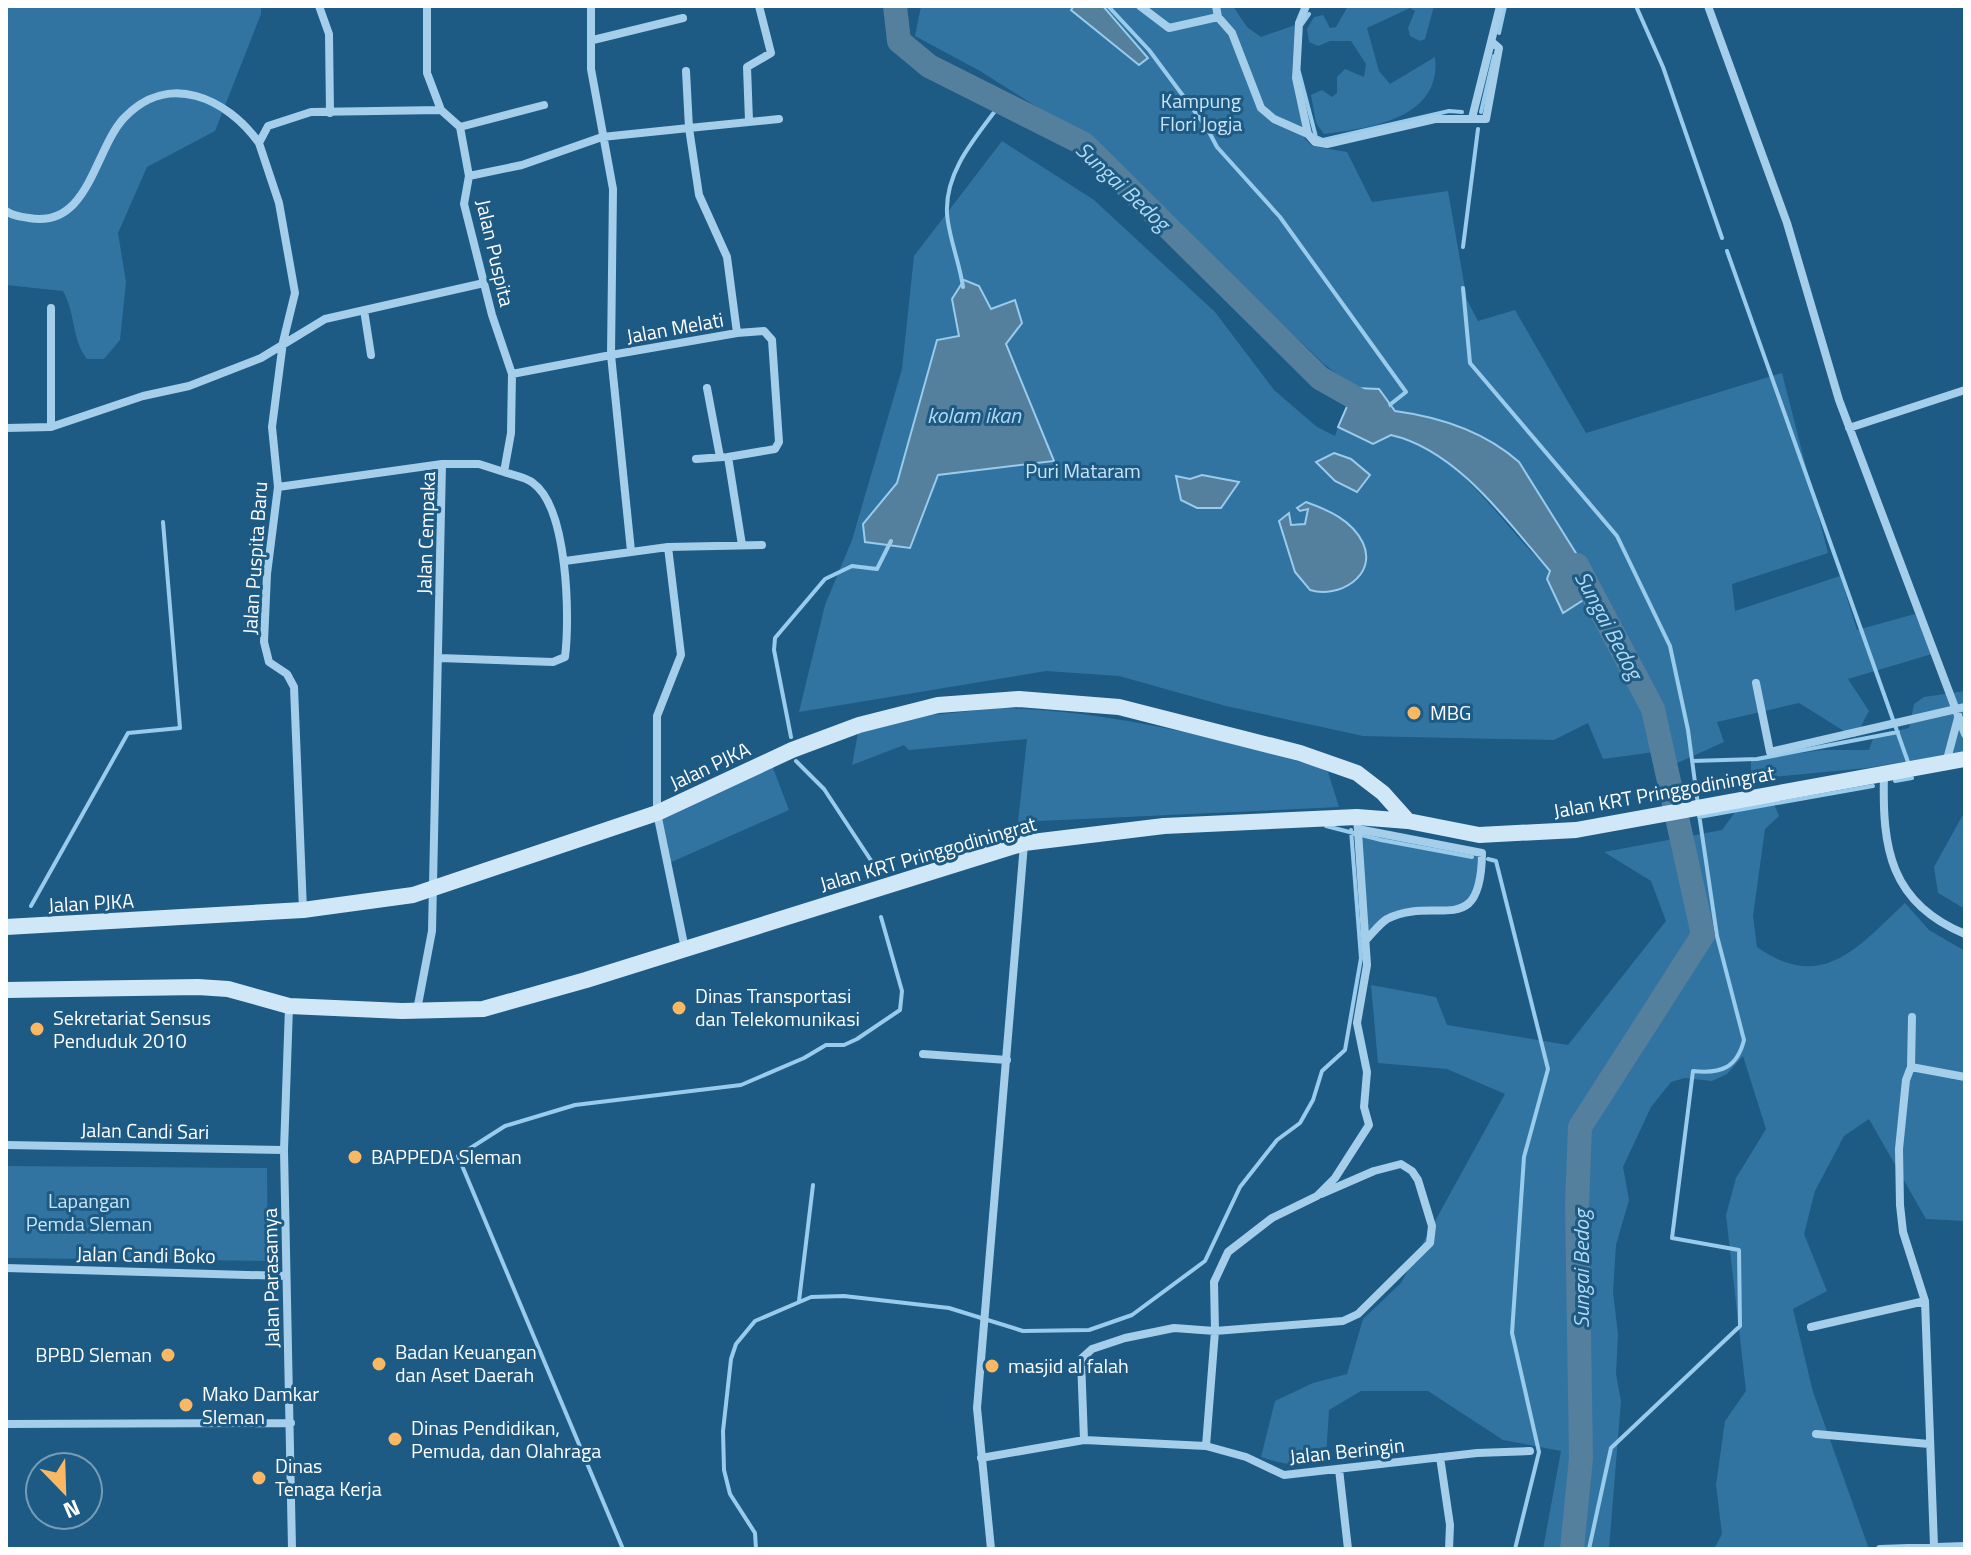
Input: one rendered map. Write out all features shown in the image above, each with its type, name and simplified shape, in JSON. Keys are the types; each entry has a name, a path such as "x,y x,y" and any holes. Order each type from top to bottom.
{"main road":[{"name":"Jalan PJKA","path":"6,927 303,910 432,890 657,813 792,750 859,725 938,705 1019,699 1119,707 1300,753 1357,773 1383,793 1408,821"},
{"name":"Jalan KRT Pringgodiningrat","path":"6,990 198,987 228,989 289,1006 460,1011 506,1004 1024,843 1164,826 1408,821 1479,835 1576,830 1965,759"}],"street":[{"path":"319,6 329,34 330,113"},
{"path":"427,6 427,73 441,110 460,127 544,105"},
{"path":"504,472 511,433 512,374 611,355 613,189 591,69 591,6"},
{"path":"749,121 747,67 771,53 759,6"},
{"path":"1140,6 1169,28 1218,17"},
{"path":"1216,6 1218,17 1232,33 1261,108 1274,119 1308,134 1315,142 1327,144 1435,119 1486,119 1490,112 1499,48 1492,42"},
{"path":"1306,6 1299,23 1295,62 1308,134"},
{"path":"1472,118 1500,6"},
{"path":"1708,6 1787,223 1849,428 1965,734"},
{"path":"593,40 683,18"},
{"name":"Jalan Melati","path":"631,551 611,355 737,333 727,257 699,195 689,128 686,71"},
{"path":"6,211 41,220 67,210 94,176 110,138 123,119 157,96 184,92 208,97 234,113 259,143 268,126 283,119 330,113 441,110"},
{"path":"469,176 522,165 602,137 779,119"},
{"name":"Jalan Puspita","path":"460,127 469,176 464,204 512,374"},
{"name":"Jalan Puspita Baru","path":"259,143 279,203 295,293 283,342 272,427 278,487 267,574 264,642 269,662 287,674 294,687 303,910"},
{"path":"6,428 51,427 143,396 189,386 261,358 325,319 484,283"},
{"path":"51,308 51,427"},
{"path":"364,310 371,355"},
{"path":"696,459 775,449 779,442 772,340 764,331 737,333"},
{"path":"707,388 742,545"},
{"path":"1849,428 1965,390"},
{"path":"278,487 442,464"},
{"name":"Jalan Cempaka","path":"417,1011 432,931 442,464 479,464 533,483 545,498 565,561 567,643 562,660 440,658"},
{"path":"565,561 668,547 762,545"},
{"path":"668,547 681,655 657,716 657,813 685,949"},
{"path":"1756,683 1770,752 1957,714 1965,707"},
{"path":"1946,763 1957,714"},
{"path":"1884,775 1886,849 1902,886 1922,909 1965,934"},
{"path":"1317,1196 1335,1178 1361,1142 1369,1125 1364,1107 1367,1072 1356,1011 1367,979 1358,823 1482,853 1479,890 1474,899 1453,910 1401,914 1384,921 1365,941"},
{"path":"991,1549 977,1408 983,1296 1007,1060 1024,843"},
{"name":"Jalan Parasamya","path":"289,1006 284,1150 292,1549"},
{"path":"1912,1017 1911,1067 1906,1080 1899,1149 1900,1205 1903,1232 1925,1301 1934,1546"},
{"path":"923,1054 1007,1060"},
{"path":"1911,1067 1965,1077"},
{"name":"Jalan Candi Sari","path":"6,1145 284,1150"},
{"path":"1084,1440 1081,1359 1092,1349 1174,1328 1215,1331 1352,1318 1430,1243 1432,1226 1418,1180 1412,1171 1401,1164 1374,1171 1317,1196 1272,1218 1228,1252 1214,1282 1215,1331 1206,1446"},
{"name":"Jalan Candi Boko","path":"6,1268 286,1276"},
{"path":"1811,1327 1925,1301"},
{"path":"6,1424 291,1423"},
{"path":"1816,1434 1929,1444"},
{"name":"Jalan Beringin","path":"981,1458 1084,1440 1206,1446 1246,1457 1284,1475 1440,1457 1530,1451"},
{"path":"1440,1457 1450,1525 1449,1549"},
{"path":"1339,1469 1348,1549"},
{"path":"1880,1549 1965,1546"}],"green space":[{"path":"6,6 261,6 261,14 215,131 147,167 118,233 126,282 120,340 104,359 87,359 82,351 63,291 6,285"},
{"path":"921,6 1233,6 1247,27 1261,37 1295,25 1292,72 1305,139 1312,146 1347,152 1372,202 1448,191 1467,300 1478,321 1515,310 1586,433 1782,373 1828,553 1732,584 1735,611 1840,576 1857,630 1915,614 1932,654 1848,679 1869,711 1855,738 1799,703 1717,722 1724,742 1666,768 1662,751 1603,759 1588,723 1554,740 1363,736 1226,706 1119,676 1046,671 799,712 825,605 852,540 902,369 914,256 1002,141 1094,200 1215,312 1274,390 1317,427 1335,436 1338,427 1373,444 1391,435 1416,443 1458,472 1548,568 1598,590 1519,462 1477,434 1429,417 1395,411 1379,389 1355,388 1324,364 1097,145 980,71 915,36"},
{"path":"1348,6 1434,6 1425,39 1420,41 1410,36 1408,28 1415,11 1410,8 1367,28 1379,71 1390,84 1435,57 1434,78 1427,94 1416,107 1400,116 1363,128 1324,134 1316,123 1311,95 1322,90 1332,97 1337,93 1337,77 1345,69 1364,77 1366,64 1351,41 1330,41 1318,46 1309,42 1307,29 1314,17 1323,15 1330,28 1336,27"},
{"path":"1965,691 1965,752 1867,768 1751,779 1751,760 1822,750 1869,750 1874,736 1909,728 1914,704 1924,697"},
{"path":"1000,708 1081,714 1159,727 1315,766 1328,772 1339,807 1018,822 1027,739 909,750 904,745 852,765 858,733 932,715"},
{"path":"770,760 789,810 667,864 657,813"},
{"path":"1773,802 1779,816 1765,829 1753,916 1757,947 1780,960 1801,966 1820,965 1854,949 1905,903 1929,930 1965,951 1965,1221 1926,1219 1869,1119 1844,1136 1815,1191 1804,1234 1827,1291 1793,1309 1813,1392 1869,1549 1714,1549 1722,1534 1716,1485 1725,1421 1746,1391 1726,1215 1736,1178 1766,1129 1743,1056 1727,1074 1712,1081 1685,1078 1671,1082 1651,1107 1623,1167 1629,1200 1616,1245 1613,1292 1618,1334 1616,1374 1621,1401 1609,1549 1543,1549 1561,1451 1503,1440 1428,1391 1361,1391 1329,1410 1326,1457 1310,1463 1294,1464 1261,1457 1275,1401 1313,1383 1347,1374 1363,1319 1401,1283 1505,1094 1447,1069 1378,1063 1371,985 1436,997 1447,1025 1568,1045 1666,921 1651,881 1604,852 1722,830 1738,808"},
{"path":"1965,811 1965,909 1938,893 1934,867"},
{"path":"1358,832 1478,851 1477,889 1464,906 1384,921 1365,941"},
{"name":"Lapangan Pemda Sleman","path":"6,1166 267,1168 268,1261 6,1258"}],"water":[{"path":"1074,6 1103,6 1148,58 1139,65 1071,10"},
{"name":"kolam ikan","path":"964,280 979,286 991,309 1015,300 1022,323 1006,344 1054,461 938,475 910,548 865,542 863,524 897,483 937,340 959,336 952,299"},
{"path":"1355,388 1379,389 1395,411 1429,417 1461,428 1506,451 1519,462 1599,590 1563,613 1547,579 1550,571 1498,510 1459,471 1415,443 1391,435 1373,444 1338,427"},
{"path":"1334,453 1351,459 1370,475 1357,492 1335,481 1316,462"},
{"path":"1202,475 1239,482 1221,508 1197,508 1181,500 1176,476 1190,479"},
{"path":"1306,502 1346,522 1363,543 1365,566 1353,582 1343,588 1321,592 1310,590 1295,572 1279,521 1289,513 1291,525 1305,524 1308,509 1300,511 1297,508"}],"waterway":[{"name":"Sungai Bedog","path":"895,6 899,41 929,66 1084,144 1320,378 1378,411"},
{"path":"1108,6 1149,50 1207,128 1217,147 1280,217 1406,392 1387,407"},
{"path":"1499,33 1505,6"},
{"path":"1636,6 1663,67 1722,238"},
{"path":"1302,24 1309,14"},
{"path":"1481,112 1494,56"},
{"path":"1299,72 1316,137 1323,140 1449,111 1462,112"},
{"path":"963,287 948,222 951,182 964,154 1001,103"},
{"path":"1463,247 1478,129"},
{"path":"1727,251 1908,762"},
{"path":"1463,288 1470,363 1617,536 1670,646 1688,730 1698,805"},
{"path":"31,906 128,733 180,728 163,522"},
{"path":"791,737 774,650 775,638 825,579 852,566 877,569 891,541"},
{"name":"Sungai Bedog","path":"1572,1549 1581,1458 1577,1205 1580,1127 1703,935 1653,709 1577,565"},
{"path":"1692,761 1757,759 1898,732"},
{"path":"796,761 824,789 872,862"},
{"path":"1895,781 1912,778"},
{"path":"1699,817 1873,786"},
{"path":"1589,1549 1611,1448 1740,1326 1739,1250 1672,1238 1693,1071 1726,1067 1737,1057 1744,1040 1717,936 1699,814"},
{"path":"1326,826 1472,857"},
{"path":"756,1549 755,1533 730,1494 724,1470 723,1431 731,1359 736,1344 755,1321 811,1297 844,1296 949,1308 1023,1331 1089,1330 1132,1315 1205,1261 1240,1187 1277,1140 1300,1123 1313,1100 1322,1071 1345,1050 1361,958 1351,830"},
{"path":"1488,859 1496,861 1548,1069 1524,1157 1512,1333 1539,1452 1515,1549"},
{"path":"623,1549 458,1156 505,1126 575,1105 741,1085 826,1045 844,1045 857,1039 900,1010 902,991 881,917"},
{"path":"799,1301 813,1185"}],"place":[{"name":"MBG","path":"1414,713"},
{"name":"Dinas Transportasi dan Telekomunikasi","path":"679,1008"},
{"name":"Sekretariat Sensus Penduduk 2010","path":"37,1029"},
{"name":"BAPPEDA Sleman","path":"355,1157"},
{"name":"BPBD Sleman","path":"168,1355"},
{"name":"Badan Keuangan dan Aset Daerah","path":"379,1364"},
{"name":"masjid al falah","path":"992,1366"},
{"name":"Mako Damkar Sleman","path":"186,1405"},
{"name":"Dinas Pendidikan, Pemuda, dan Olahraga","path":"395,1439"},
{"name":"Dinas Tenaga Kerja","path":"259,1478"}],"park label":[{"name":"Kampung Flori Jogja","path":"1201,112"},
{"name":"Puri Mataram","path":"1083,471"}]}
